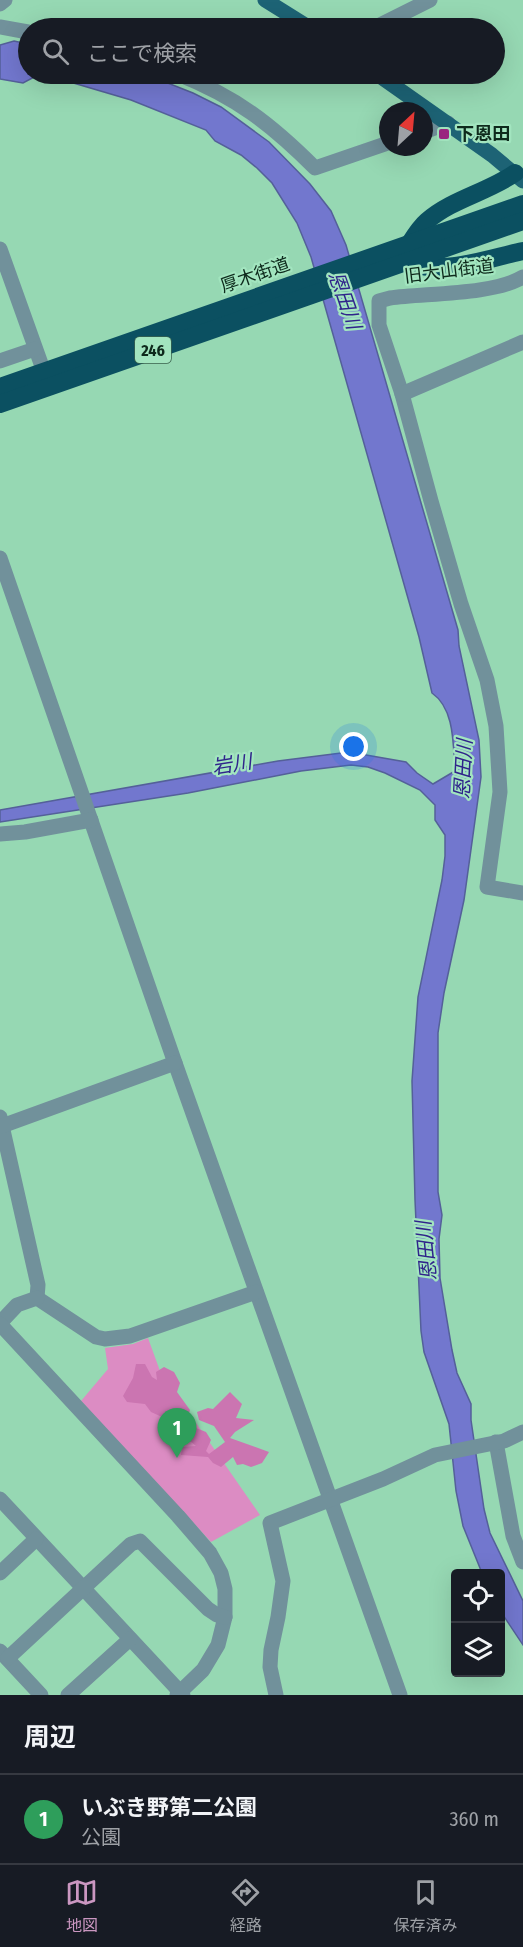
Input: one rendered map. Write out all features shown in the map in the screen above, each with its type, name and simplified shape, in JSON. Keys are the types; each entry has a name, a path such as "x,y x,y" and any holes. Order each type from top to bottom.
{"highway":[{"path":"410,243 427,221 439,212 503,181 521,179"},
{"name":"厚木街道","path":"0,404 367,267 410,243 523,204"},
{"name":"厚木街道","path":"367,267 405,262 523,221"},
{"path":"405,262 418,266 450,267 523,251"},
{"name":"厚木街道","path":"0,387 305,289"}],"main road":[{"path":"265,0 294,18"},
{"path":"391,84 448,123 521,179"}],"street":[{"path":"0,4 5,0"},
{"path":"393,18 426,1"},
{"path":"0,27 18,30"},
{"path":"201,84 222,93 258,116 315,168 379,146"},
{"path":"433,129 448,123"},
{"path":"0,249 44,372"},
{"name":"旧大山街道","path":"402,394 379,325 379,301 474,290 507,284 523,277"},
{"path":"523,342 402,394 437,524 487,680 496,726 500,792 488,887 523,893"},
{"path":"0,361 35,349"},
{"path":"0,558 175,1064 400,1695"},
{"path":"0,834 25,832 90,817"},
{"path":"37,1298 38,1285 1,1121 175,1064"},
{"path":"37,1298 96,1336 105,1339 130,1336 256,1292"},
{"path":"0,1499 180,1694 202,1670 218,1645 225,1617 225,1589 221,1573 210,1553 0,1323 17,1305 37,1298"},
{"path":"276,1695 270,1667 283,1581 264,1525 383,1479 435,1455 504,1441 523,1432"},
{"path":"494,1442 513,1536 523,1562"},
{"path":"0,1573 36,1539"},
{"path":"41,1695 4,1654 84,1590 131,1544 140,1541 208,1609 225,1617"},
{"path":"68,1695 130,1639"}],"shaded area":[{"path":"148,1338 160,1371 260,1515 211,1542 81,1401 108,1369 105,1348 133,1344"},
{"path":"136,1364 145,1364 152,1377 157,1380 156,1372 164,1367 174,1372 180,1383 177,1392 190,1410 186,1424 206,1432 211,1440 206,1451 209,1454 225,1442 214,1426 199,1420 197,1412 208,1408 213,1409 230,1392 242,1404 236,1418 254,1420 230,1438 269,1452 262,1463 251,1467 243,1464 237,1465 233,1457 221,1467 208,1457 181,1455 182,1447 196,1446 170,1427 171,1421 151,1412 145,1404 127,1402 123,1396 133,1378"}],"water":[{"path":"18,42 18,82 0,79 0,45"},
{"name":"恩田川","path":"77,84 170,84 193,93 221,107 269,142 310,184 331,211 346,245 458,630 459,646 479,740 481,777 464,900 438,1033 438,1192 442,1215 439,1239 440,1278 457,1373 471,1404 471,1420 484,1509 490,1533 523,1601 523,1645 505,1618 505,1569 480,1569 463,1526 456,1491 449,1424 424,1352 421,1331 412,1081 418,997 445,856 445,835 435,820 435,805 420,790 385,773 368,767 351,765 301,771 188,793 0,822 0,810 278,761 349,752 406,762 433,784 455,771 449,718 440,700 432,693 419,637 311,257 297,223 272,183 241,155 215,141 206,130 131,100"}],"place":[{"name":"下恩田","path":"444,134"},
{"name":"いぶき野第二公園","path":"177,1458"}],"water label":[{"name":"岩川","path":"232,764"}]}
